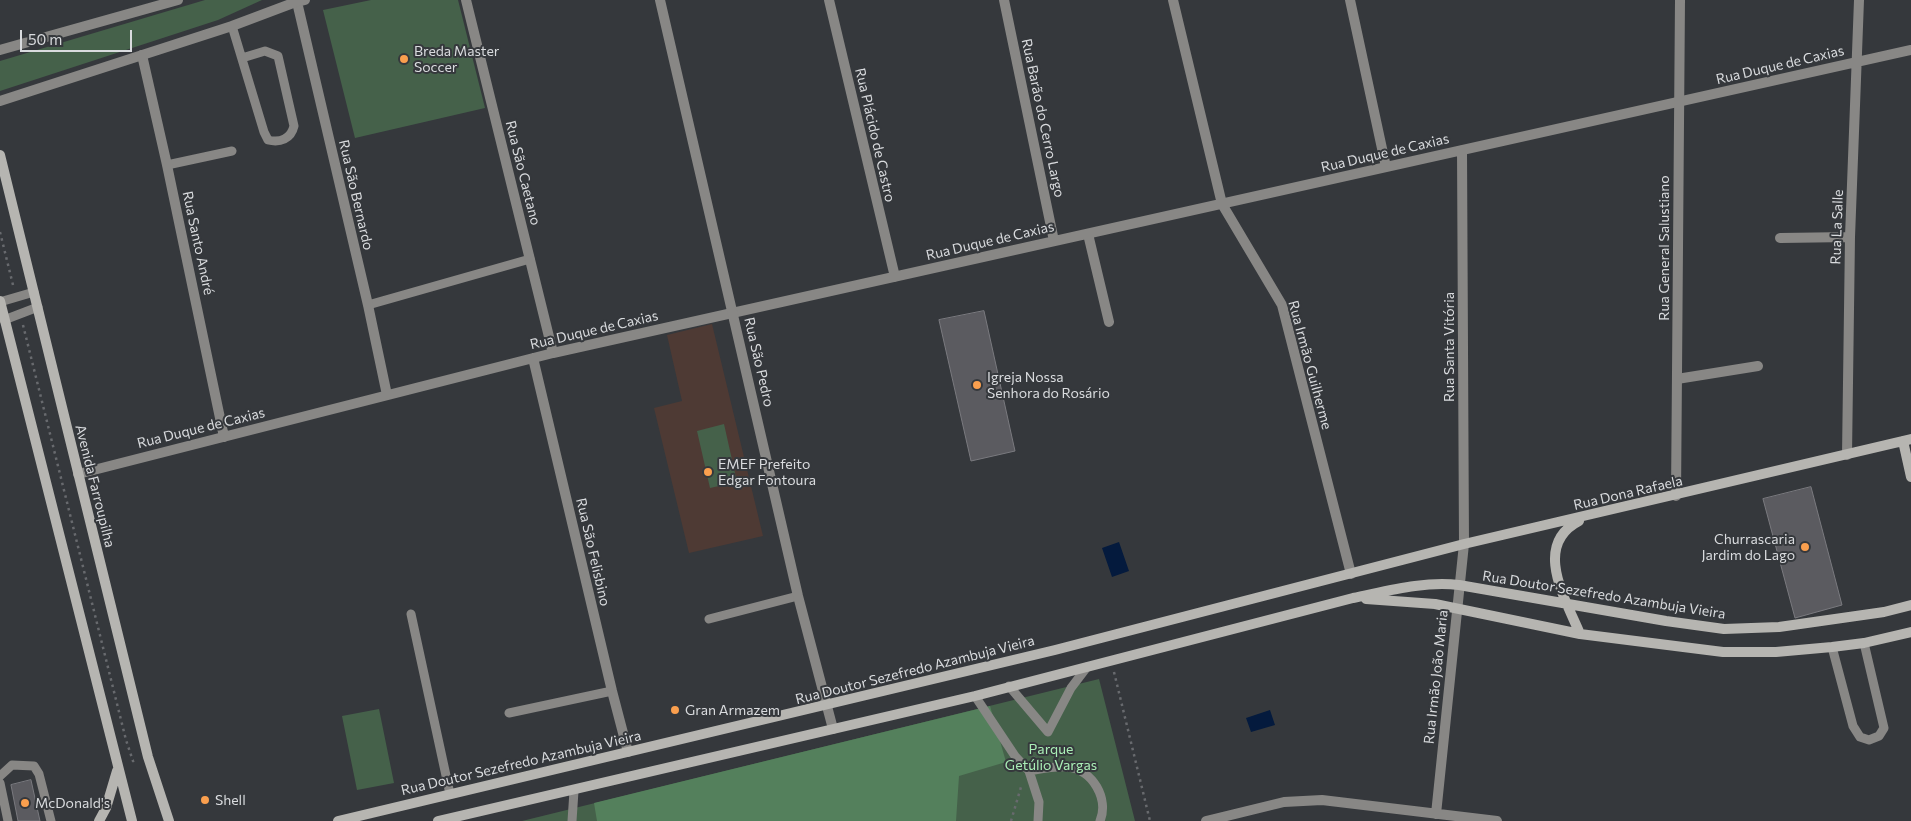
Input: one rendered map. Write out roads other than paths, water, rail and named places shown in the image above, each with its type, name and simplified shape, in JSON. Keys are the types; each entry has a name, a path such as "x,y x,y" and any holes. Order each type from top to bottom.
{"main road":[{"name":"Avenida Farroupilha","path":"0,155 148,757 169,821"},
{"path":"0,301 117,770 132,821"},
{"name":"Rua Dona Rafaela","path":"1352,574 1464,544 1676,496 1907,440"},
{"path":"1907,440 1911,478"},
{"path":"1580,634 1556,577 1554,562 1556,548 1563,534 1573,524 1586,517"},
{"name":"Rua Doutor Sezefredo Azambuja Vieira","path":"338,821 827,706 1097,640 1352,574"},
{"name":"Rua Doutor Sezefredo Azambuja Vieira","path":"438,821 574,791 975,696 1353,598 1437,583 1459,585 1724,629 1779,627 1884,612 1911,605"},
{"name":"Rua Doutor Sezefredo Azambuja Vieira","path":"1353,598 1457,608 1580,634 1723,652 1776,652 1832,647 1864,643 1911,632"},
{"path":"99,821 106,808 117,770"}],"street":[{"path":"0,50 178,0"},
{"name":"Rua São Caetano","path":"466,0 553,353"},
{"name":"Rua São Pedro","path":"660,0 734,312 798,596 833,730"},
{"name":"Rua Plácido de Castro","path":"829,0 894,277"},
{"name":"Rua Barão do Cerro Largo","path":"1004,0 1054,241"},
{"name":"Rua Irmão Guilherme","path":"1173,0 1222,204 1282,305 1352,574"},
{"path":"1350,0 1386,167"},
{"name":"Rua General Salustiano","path":"1676,496 1680,0"},
{"name":"Rua La Salle","path":"1848,455 1850,237 1859,0"},
{"path":"0,101 232,26 301,1"},
{"name":"Rua São Bernardo","path":"301,1 387,395"},
{"name":"Rua Duque de Caxias","path":"78,474 553,353 1911,50"},
{"name":"Rua Santo André","path":"142,55 224,437"},
{"name":"Rua Santa Vitória","path":"1462,150 1464,544"},
{"path":"1088,234 1108,322"},
{"path":"1780,238 1850,237"},
{"name":"Rua São Felisbino","path":"533,358 628,752"},
{"path":"1677,379 1758,366"},
{"name":"Rua Irmão João Maria","path":"1436,814 1464,544"},
{"path":"1206,821 1284,802 1322,800 1497,821"}],"lane":[{"path":"232,26 264,132 268,140 275,142 284,140 292,134 294,126 278,56 265,51 242,58"},
{"path":"167,165 232,151"},
{"path":"368,305 530,260"},
{"path":"0,301 34,292"},
{"path":"4,320 38,307"},
{"path":"709,619 798,596"},
{"path":"411,614 450,794"},
{"path":"1832,647 1853,726 1860,737 1869,740 1879,736 1884,728 1864,643"},
{"path":"1009,686 1048,732 1071,688 1087,667"},
{"path":"510,713 612,691"},
{"path":"975,696 1015,756 1028,771 1039,802 1038,821"},
{"path":"0,776 12,765 34,766 40,774 50,821"},
{"path":"1028,771 1070,767 1088,776 1102,796 1104,812 1100,821"},
{"path":"0,782 8,821"},
{"path":"572,821 574,791"}],"water":[{"path":"1119,542 1129,571 1112,577 1102,548"},
{"path":"1270,710 1275,725 1251,732 1246,718"}],"place":[{"name":"Breda Master Soccer","path":"404,59"},
{"name":"Igreja Nossa Senhora do Rosário","path":"977,385"},
{"name":"EMEF Prefeito Edgar Fontoura","path":"708,472"},
{"name":"Churrascaria Jardim do Lago","path":"1805,547"},
{"name":"Gran Armazem","path":"675,710"},
{"name":"Shell","path":"205,800"},
{"name":"McDonald's","path":"25,803"}],"park label":[{"name":"Parque Getúlio Vargas","path":"1051,758"}]}
